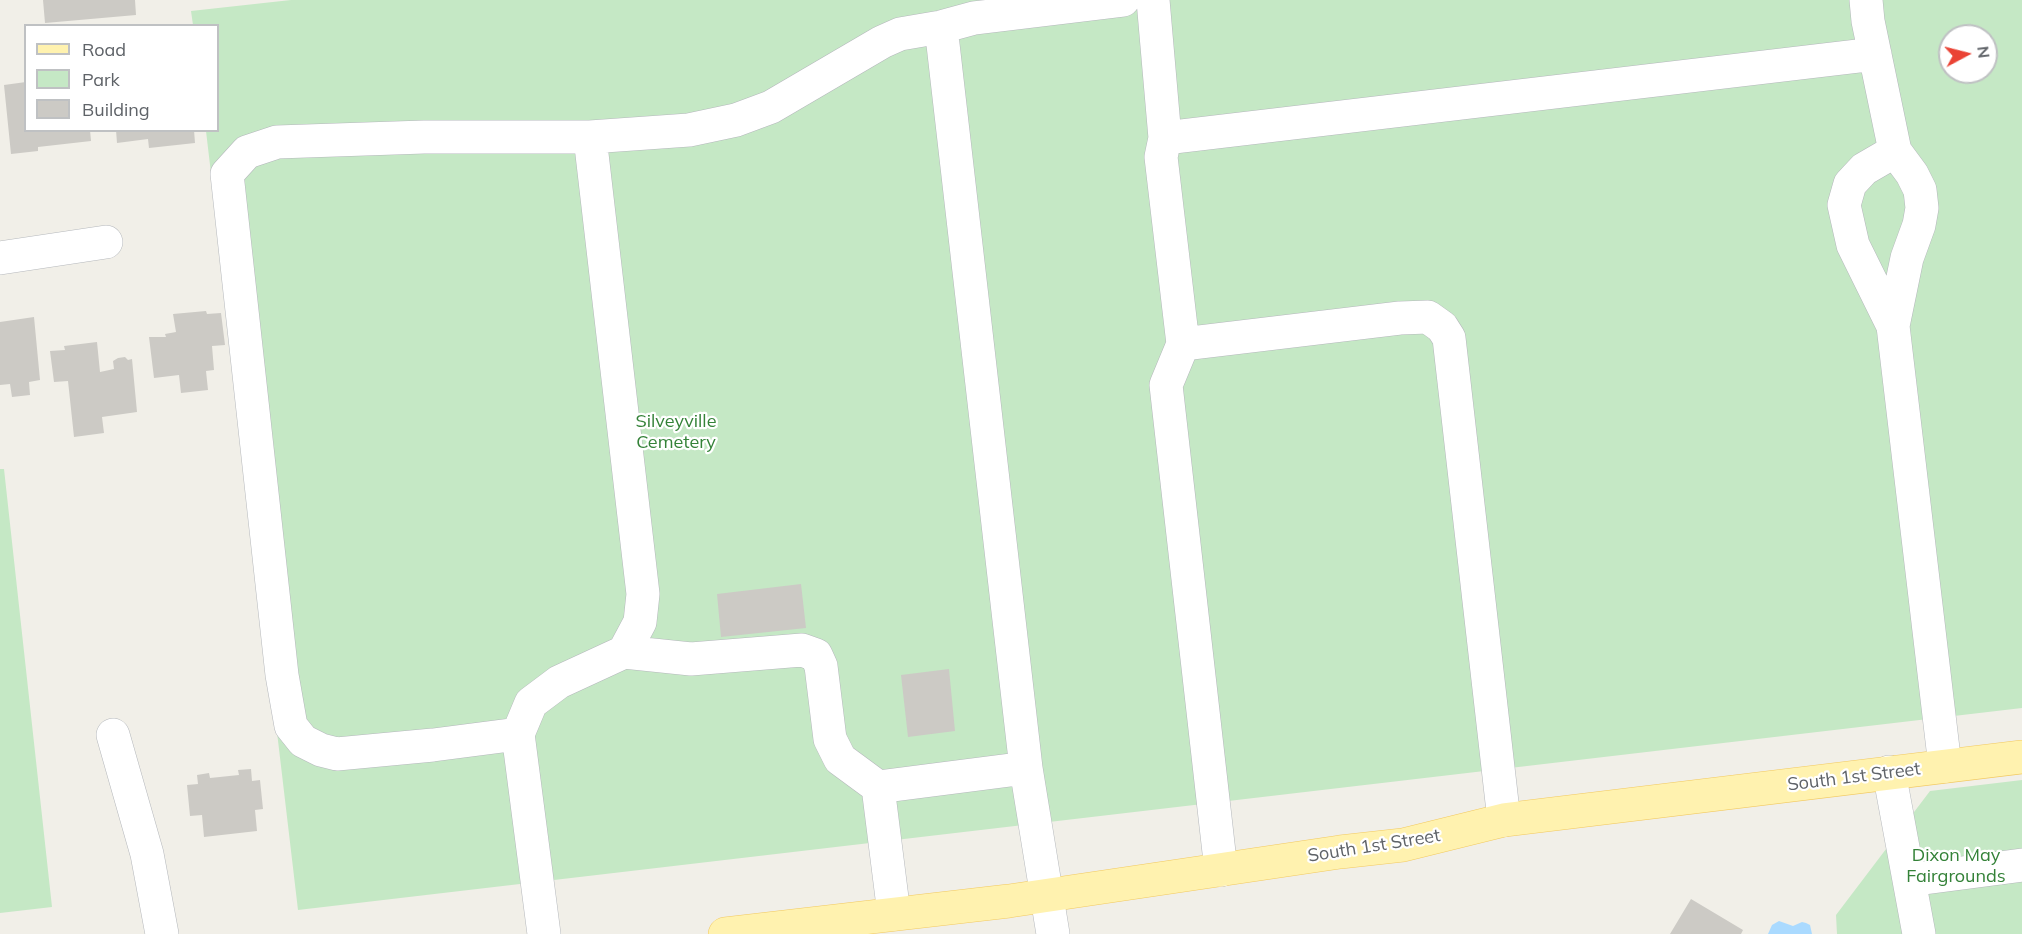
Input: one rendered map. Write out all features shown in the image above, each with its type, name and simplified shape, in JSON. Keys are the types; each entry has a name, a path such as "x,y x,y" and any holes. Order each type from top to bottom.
{"main road":[{"name":"South 1st Street","path":"725,934 1046,895 1340,852 1403,845 1504,820 2022,757"}],"street":[{"path":"518,734 433,745 337,753 321,750 303,741 291,726 282,675 227,174 247,152 276,142 424,137 590,137 689,130 736,120 771,107 882,42 900,34 941,27 974,18 1123,0"},
{"path":"1153,0 1165,138 1161,157 1183,344 1166,385 1221,870"},
{"path":"1866,0 1895,151 1912,174 1920,190 1922,208 1919,225 1907,258 1893,326 1945,766"},
{"path":"941,27 1026,768 1053,934"},
{"path":"1165,138 1875,54"},
{"path":"590,137 643,594 640,622 624,652"},
{"path":"1893,326 1853,245 1844,206 1850,184 1864,169 1895,151"},
{"path":"0,258 106,242"},
{"path":"1183,344 1400,318 1428,317 1442,327 1449,338 1504,820"},
{"path":"543,934 518,734 531,703 559,682 624,652 691,658 802,650 816,655 821,666 830,739 840,759 878,787 1026,768"},
{"path":"113,735 147,854 162,934"},
{"path":"1889,772 1919,934"},
{"path":"878,787 894,914"},
{"path":"1909,880 2022,865"}],"green space":[{"name":"Silveyville Cemetery","path":"291,0 2022,0 2022,708 298,910 206,132 219,132 219,24 193,24 191,11"},
{"path":"0,469 4,469 52,907 0,913"},
{"name":"Dixon May Fairgrounds","path":"2022,780 2022,934 1837,934 1836,915 1930,791"}],"water":[{"path":"1779,921 1793,926 1802,922 1806,923 1810,925 1812,934 1768,934 1772,925"}],"building":[{"path":"43,0 135,0 136,15 45,23"},
{"path":"24,82 24,132 90,132 91,141 38,147 38,151 11,154 4,85"},
{"path":"116,132 194,132 195,143 149,148 148,139 117,143"},
{"path":"206,311 207,314 221,313 225,345 212,346 214,370 206,371 208,390 181,393 179,375 154,378 149,337 166,337 165,334 176,332 173,314"},
{"path":"34,317 40,380 29,382 30,395 12,397 10,384 0,385 0,322"},
{"path":"97,342 100,372 114,369 113,361 118,358 132,359 137,412 102,417 104,433 74,437 68,381 54,382 50,351 65,350 64,346"},
{"path":"801,584 806,628 721,637 717,594"},
{"path":"949,669 955,731 908,737 901,675"},
{"path":"251,769 252,781 260,780 263,809 255,810 257,831 204,837 202,815 190,816 187,785 198,784 197,775 209,773 210,778 239,775 238,770"},
{"path":"1691,899 1743,930 1741,934 1670,934"}]}
